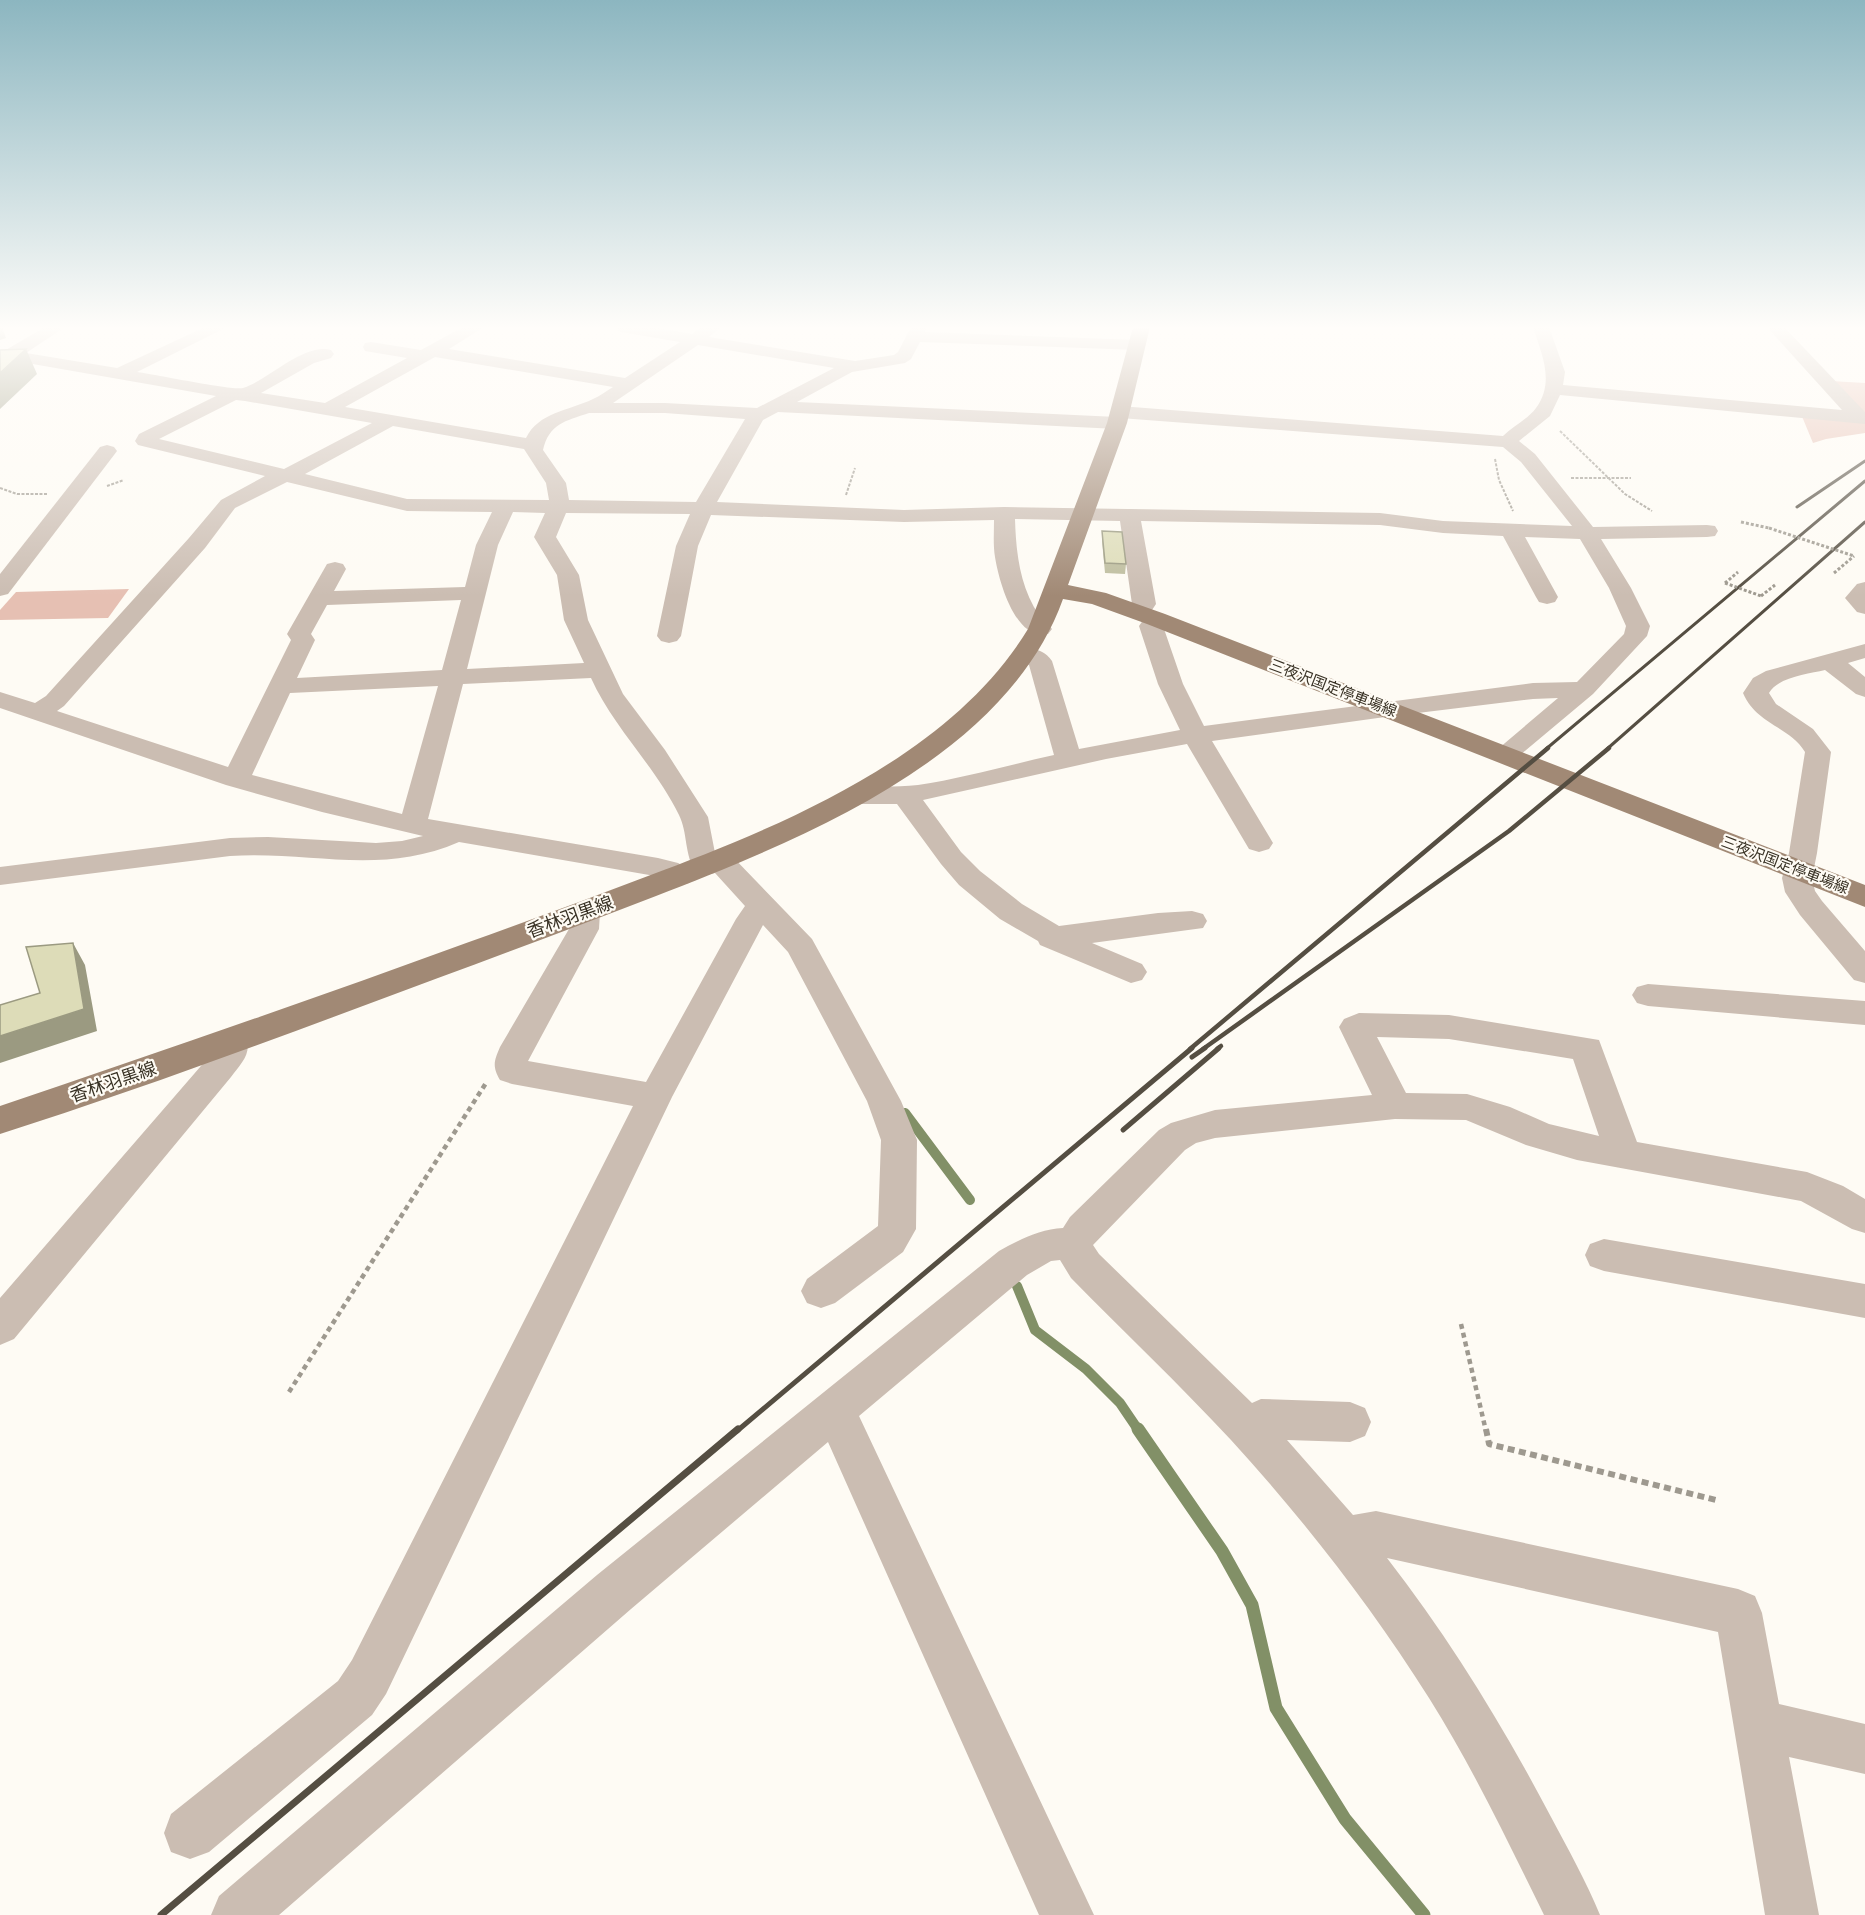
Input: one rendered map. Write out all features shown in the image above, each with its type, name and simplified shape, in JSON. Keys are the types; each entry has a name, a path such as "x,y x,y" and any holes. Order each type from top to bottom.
{"main road":[{"path":"1056,590 1118,418"},
{"name":"香林羽黒線","path":"0,1120 232,1042 702,868 801,826 858,796 949,732 1001,686 1033,641 1056,590"},
{"name":"三夜沢国定停車場線","path":"1056,590 1098,598 1148,616 1865,897"}],"street":[{"path":"192,416 146,438 146,441 399,504 703,508 904,516 1004,513 1380,519 1443,527 1587,533 1707,531"},
{"path":"370,416 526,444 535,443"},
{"path":"564,416 545,425 537,435 533,450 556,482 558,506 545,532 545,537 568,575 576,620 611,695 652,750 694,817 702,868"},
{"path":"669,636 687,546 703,508 761,416"},
{"path":"1046,416 1118,418 1511,444 1544,478 1587,533 1620,588 1638,626 1635,636 1584,689 1505,754"},
{"path":"1844,416 1861,418"},
{"path":"1511,444 1518,431 1539,417 1548,420 1560,432"},
{"path":"37,713 55,701 197,543 228,504 391,420"},
{"path":"0,589 107,451"},
{"path":"410,825 416,816 487,545 505,506"},
{"path":"1004,513 1006,555 1010,574 1030,622 1033,641 1069,759"},
{"path":"1130,515 1144,604 1158,653 1194,736 1259,843"},
{"path":"1515,529 1547,597"},
{"path":"236,779 303,640 299,634 335,569"},
{"path":"1865,589 1856,598 1865,607"},
{"path":"320,598 476,593"},
{"path":"1865,651 1767,679 1759,686 1756,693 1762,706 1806,735 1818,752 1803,853 1797,878 1800,892 1828,931 1865,972"},
{"path":"1828,660 1865,689"},
{"path":"281,686 598,670"},
{"path":"858,796 905,795 1069,759 1194,736 1547,689 1584,689"},
{"path":"0,700 236,779 410,825 668,870 702,868 763,905 801,946 884,1101 899,1140 897,1229 889,1241 821,1291"},
{"path":"905,795 952,859 992,897 1051,938 1131,972"},
{"path":"0,876 241,846 283,846 368,853 391,852 431,845 454,833"},
{"path":"190,1833 354,1698 369,1677 655,1097 751,919 763,905"},
{"path":"585,912 584,929 513,1057 510,1065 512,1071 655,1097"},
{"path":"1051,938 1158,923 1192,921"},
{"path":"1648,995 1865,1013"},
{"path":"1395,1106 1357,1031 1356,1027 1359,1025 1449,1028 1587,1049 1623,1154"},
{"path":"0,1327 219,1068 231,1052 232,1042"},
{"path":"1574,1915 1530,1831 1426,1649 1300,1486 1245,1425 1085,1266 1074,1244 1083,1228 1149,1161 1172,1140 1184,1133 1215,1124 1395,1106 1454,1105 1467,1107 1498,1117 1539,1135 1577,1146 1807,1187 1830,1197 1865,1218"},
{"path":"238,1915 614,1592 1013,1263 1045,1245 1074,1244"},
{"path":"1604,1256 1865,1301"},
{"path":"831,1413 846,1432 1067,1915"},
{"path":"1245,1425 1262,1419 1350,1422"},
{"path":"1344,1542 1360,1534 1376,1533 1738,1613 1760,1725 1792,1915"},
{"path":"1760,1725 1865,1749"}],"path":[{"path":"1560,432 1610,477 1625,494 1653,513"},
{"path":"1511,444 1496,457 1495,468 1515,529"},
{"path":"1544,478 1631,477"},
{"path":"1741,522 1756,524 1854,556 1834,573"},
{"path":"1738,572 1725,584 1761,596 1775,585"},
{"path":"289,1392 489,1077 500,1062 513,1057"},
{"path":"1461,1324 1489,1444 1716,1500"}],"shaded area":[{"path":"1802,416 1865,420 1865,433 1813,443"},
{"path":"129,589 108,618 0,620 0,610 16,592"}],"building":[{"path":"1102,531 1122,532 1126,564 1105,563"},
{"path":"73,943 84,1009 0,1036 0,1005 40,993 26,947"}],"waterway":[{"path":"905,1113 970,1200"},
{"path":"1017,1286 1035,1330 1086,1369 1120,1403 1139,1431"},
{"path":"1138,1429 1222,1551 1252,1605 1276,1708 1345,1819 1424,1915"}],"railway":[{"path":"1797,507 1865,461"},
{"path":"1546,749 1865,481"},
{"path":"1607,749 1865,522"},
{"path":"1190,1049 1548,748"},
{"path":"1203,1049 1509,831 1609,748"},
{"path":"1217,1049 1221,1046"},
{"path":"737,1431 1192,1048"},
{"path":"1192,1057 1205,1048"},
{"path":"1123,1130 1219,1048"},
{"path":"161,1915 738,1429"}]}
